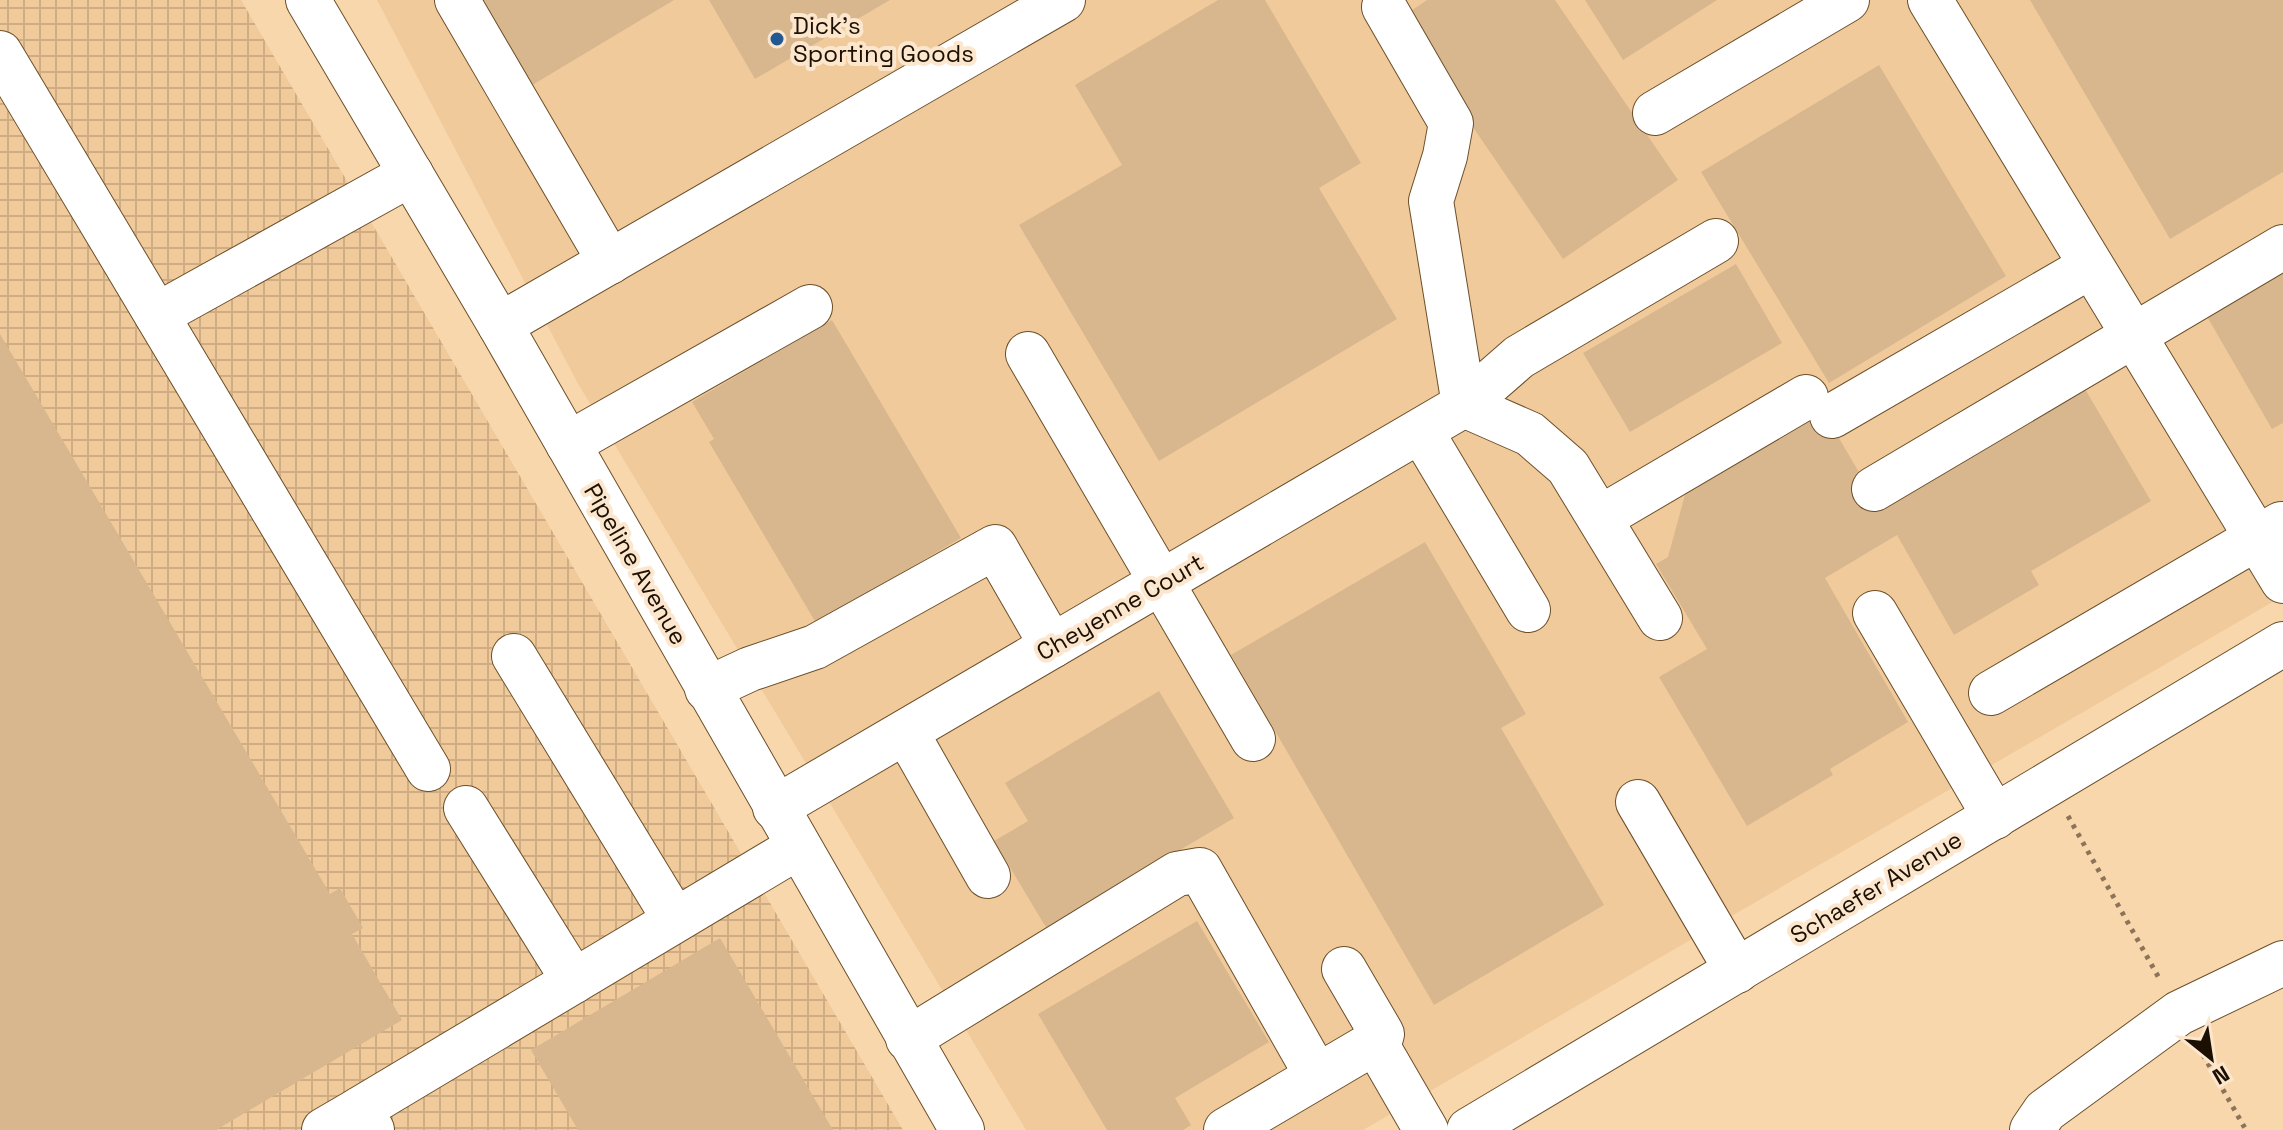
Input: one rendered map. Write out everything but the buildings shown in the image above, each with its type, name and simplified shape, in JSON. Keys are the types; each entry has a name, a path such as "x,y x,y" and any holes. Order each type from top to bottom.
{"main road":[{"name":"Pipeline Avenue","path":"308,0 500,325 962,1130"},
{"path":"457,0 610,262"},
{"path":"500,325 1063,0"},
{"path":"1655,113 1847,0"},
{"path":"1930,0 2134,336 2270,530 2283,581"},
{"path":"1384,7 1451,123 1431,201 1464,405 1530,434 1575,475 1660,618"},
{"path":"0,53 428,769"},
{"path":"157,315 411,174"},
{"name":"Cheyenne Court","path":"775,808 1421,431 1464,405 1519,357 1716,241"},
{"path":"1874,489 2283,247"},
{"path":"1600,518 2091,266"},
{"path":"568,444 810,307"},
{"path":"1028,354 1253,739"},
{"path":"1421,431 1528,610"},
{"path":"1991,693 2270,530"},
{"path":"707,689 750,669 815,647 995,547 1052,646"},
{"path":"1875,613 1995,817"},
{"name":"Schaefer Avenue","path":"1469,1130 2283,644"},
{"path":"514,656 675,920"},
{"path":"906,732 988,876"},
{"path":"1638,802 1737,971"},
{"path":"466,808 574,981"},
{"path":"352,1123 574,981 798,847"},
{"path":"908,1039 1177,874 1200,870 1317,1076"},
{"path":"2032,1130 2045,1111 2179,1013 2283,963"},
{"path":"1344,969 1382,1034 1378,1047 1426,1130"},
{"path":"1226,1130 1367,1047 1378,1047"}],"path":[{"path":"2050,783 2246,1130"}],"shaded area":[{"path":"0,0 241,0 903,1130 0,1130"},
{"path":"377,0 2283,0 2283,596 1363,1130 1026,1130 577,382"}],"place":[{"name":"Dick's Sporting Goods","path":"777,39"}]}
